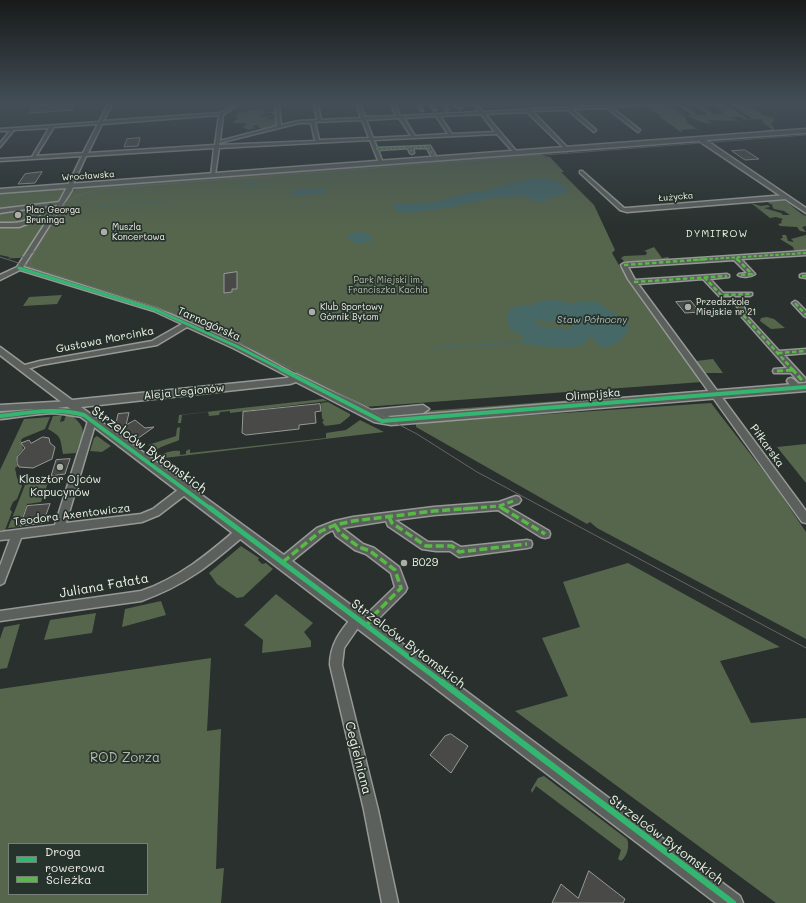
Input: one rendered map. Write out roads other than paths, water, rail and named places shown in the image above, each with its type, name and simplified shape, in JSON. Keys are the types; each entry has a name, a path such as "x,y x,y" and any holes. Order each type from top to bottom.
{"main road":[{"name":"Wrocławska","path":"0,191 617,146"},
{"path":"711,146 806,211"},
{"name":"Strzelców Bytomskich","path":"0,350 88,418 242,531 733,903"},
{"name":"Aleja Legionów","path":"70,404 290,381 296,377"},
{"name":"Tarnogórska","path":"296,377 382,421"},
{"name":"Olimpijska","path":"382,421 712,391 799,381"},
{"name":"Olimpijska","path":"365,413 378,414 712,391"},
{"name":"Strzelców Bytomskich","path":"88,418 82,408 92,401"}],"street":[{"path":"33,158 40,146"},
{"path":"0,278 19,268 70,186 90,146"},
{"path":"0,160 202,146"},
{"path":"213,175 217,146"},
{"path":"375,146 381,163"},
{"path":"376,149 425,146"},
{"path":"428,146 434,156"},
{"path":"508,146 515,154"},
{"path":"563,146 567,150"},
{"path":"410,147 412,153"},
{"name":"Łużycka","path":"582,172 622,209 627,210 786,197"},
{"path":"0,211 60,203"},
{"path":"33,220 44,206"},
{"path":"0,226 19,225 33,220 50,220"},
{"path":"736,258 806,253"},
{"path":"736,258 752,274 741,275"},
{"name":"Piłkarska","path":"736,258 624,265 630,278 806,519"},
{"name":"Tarnogórska","path":"19,268 156,310 236,346 296,377"},
{"path":"634,282 727,276"},
{"path":"704,277 721,295 750,294"},
{"path":"737,303 743,310 744,316 778,353 799,381"},
{"path":"795,303 806,315"},
{"name":"Gustawa Morcinka","path":"24,368 40,363 154,343 188,324"},
{"path":"778,353 806,351"},
{"path":"777,371 799,381"},
{"path":"37,405 50,400 56,393"},
{"name":"Aleja Legionów","path":"0,408 70,404"},
{"name":"Aleja Legionów","path":"56,411 70,404"},
{"name":"Aleja Legionów","path":"0,416 56,411 75,411 88,418"},
{"path":"59,529 88,418"},
{"name":"Teodora Axentowicza","path":"0,536 142,518 156,512 186,489"},
{"path":"283,562 321,531 335,525 389,517 499,506 516,500"},
{"path":"499,506 545,534"},
{"path":"389,517 392,523 430,547 452,546 459,552 527,544"},
{"name":"Cegielniana","path":"335,525 340,533 359,547 370,551 395,570 401,588 372,617 338,644 336,655 336,665 371,810 390,903"},
{"name":"Juliana Fałata","path":"0,616 141,596 159,591 174,584 198,569 242,531"},
{"path":"0,580 17,534"}],"water":[{"path":"536,178 553,179 568,188 567,192 543,201 535,201 523,196 492,198 447,208 407,213 396,212 393,204 435,202 463,194 494,189 497,186"},
{"path":"324,188 325,193 293,196 292,190"},
{"path":"361,232 373,238 363,243 356,243 352,242 347,236 351,233"},
{"name":"Staw Północny","path":"553,299 566,303 593,301 627,323 629,325 628,330 618,342 607,347 597,345 595,340 597,339 589,338 586,340 586,344 562,348 521,343 524,336 511,330 507,321 508,312 511,308 521,305 532,306 536,302","holes":["567,316 574,321 570,329 539,326 535,323 537,320 554,322"]}],"waterway":[{"path":"226,183 261,185"},
{"path":"101,207 142,201 154,203 165,200"},
{"path":"367,244 374,245 371,251"},
{"path":"504,343 521,343"},
{"path":"462,346 501,344"},
{"path":"430,348 458,346"}],"tram line":[{"path":"34,268 30,264 31,259 65,203 78,195 101,189 661,146"},
{"path":"9,258 24,257 35,251"},
{"path":"0,257 34,268"},
{"path":"34,268 173,313 265,355 417,434 477,472 806,648"}],"place":[{"name":"Plac Georga Bruninga","path":"18,215"},
{"name":"Muszla Koncertowa","path":"104,232"},
{"name":"Przedszkole Miejskie nr 21","path":"688,307"},
{"name":"Klub Sportowy Górnik Bytom","path":"312,312"},
{"name":"Klasztor Ojców Kapucynów","path":"60,467"},
{"name":"B029","path":"404,563"}],"district":[{"name":"DYMITROW","path":"717,234"}],"park label":[{"name":"Park Miejski im. Franciszka Kachla","path":"388,286"},
{"name":"ROD Zorza","path":"125,758"}]}
